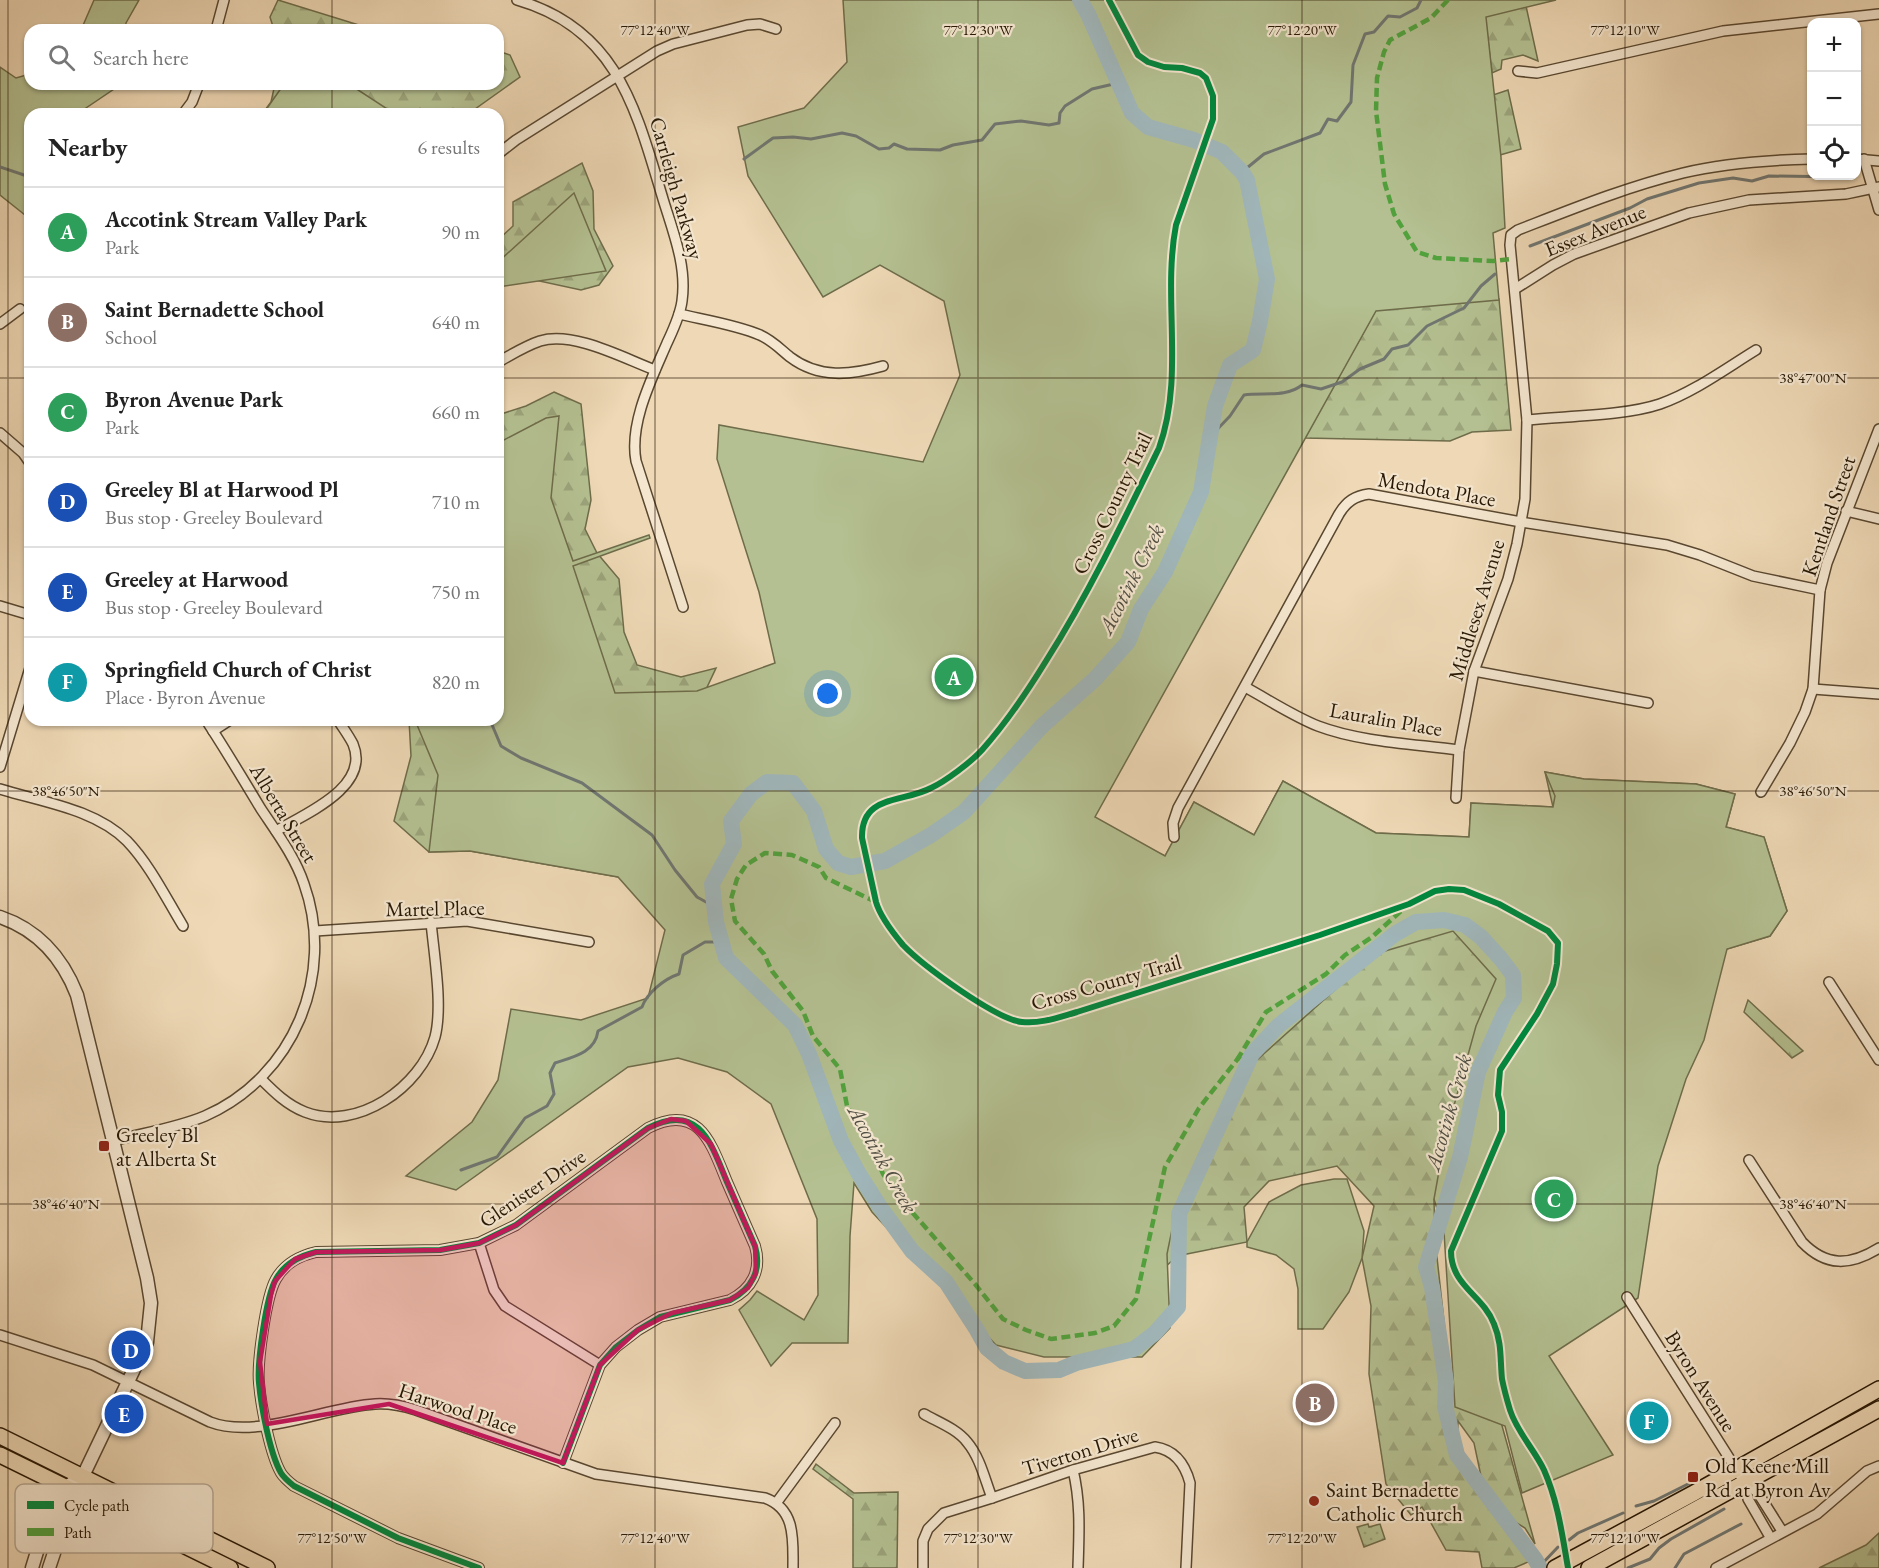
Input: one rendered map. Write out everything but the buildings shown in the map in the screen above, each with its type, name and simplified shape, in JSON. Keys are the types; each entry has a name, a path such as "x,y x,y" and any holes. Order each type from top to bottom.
{"main road":[{"path":"1555,1568 1879,1389"},
{"path":"1589,1568 1879,1409"},
{"path":"0,1436 99,1484"},
{"path":"0,1455 60,1484"},
{"path":"213,1541 267,1568"},
{"path":"200,1553 230,1568"}],"street":[{"path":"218,24 224,0"},
{"name":"Carrleigh Parkway","path":"517,0 545,10 576,29 594,45 619,75 639,120 680,256 684,285 680,314 655,370 637,424 634,453 683,607"},
{"path":"1518,71 1537,73 1723,31 1879,14"},
{"path":"504,149 657,51 673,44 747,26 760,24 776,29"},
{"path":"188,108 197,90"},
{"name":"Essex Avenue","path":"1807,159 1753,162 1685,172 1606,196 1518,230 1510,238 1515,290 1552,265 1574,254 1689,213 1749,201 1846,194 1876,187"},
{"path":"1861,159 1879,161"},
{"path":"1861,161 1876,187 1879,210"},
{"name":"Middlesex Avenue","path":"1456,798 1459,750 1474,671 1508,579 1521,522 1527,471 1527,420 1515,290"},
{"path":"0,324 20,309"},
{"path":"680,314 758,334 779,346 803,365 822,372 845,374 883,366"},
{"path":"504,359 534,344 560,339 577,341 655,370"},
{"path":"1527,420 1630,411 1659,404 1691,390 1756,350"},
{"name":"Kentland Street","path":"1761,792 1790,743 1813,689 1820,590 1830,553 1879,429"},
{"path":"0,433 24,454"},
{"name":"Mendota Place","path":"1174,837 1173,823 1178,808 1339,514 1350,500 1369,494 1521,522 1667,545 1754,576 1820,590"},
{"path":"1846,511 1879,519"},
{"path":"0,606 24,613"},
{"path":"1474,671 1648,703"},
{"name":"Lauralin Place","path":"1245,687 1305,720 1330,730 1459,750"},
{"path":"0,767 24,688"},
{"path":"1813,689 1879,694"},
{"name":"Alberta Street","path":"113,1141 205,1116 237,1098 261,1079 287,1045 304,1012 313,975 315,931 304,883 276,831 210,726"},
{"path":"213,731 221,726"},
{"path":"276,831 336,795 352,777 356,755 342,726"},
{"path":"0,789 78,812 113,830 139,855 183,926"},
{"path":"0,917 26,929 41,941 62,963 71,979 77,995 147,1278 151,1304 147,1342 83,1476 83,1484"},
{"path":"261,1079 280,1097 295,1107 330,1117 347,1116 366,1110 404,1084 426,1057 437,1028 431,922"},
{"name":"Martel Place","path":"315,931 431,922 478,922 589,942"},
{"path":"1829,982 1879,1060"},
{"name":"Glenister Drive","path":"479,1568 398,1538 294,1486 282,1474 277,1464 259,1383 270,1295 275,1281 289,1264 304,1254 440,1250 478,1243 516,1225 648,1128 671,1119 686,1121 699,1128 711,1144 755,1246 756,1273 748,1288 741,1295 730,1300 672,1313 648,1323 616,1347 600,1365 563,1462"},
{"path":"1749,1160 1809,1250 1828,1260 1846,1262 1856,1260 1879,1248"},
{"path":"478,1243 494,1290 505,1306 600,1365"},
{"name":"Byron Avenue","path":"1627,1298 1745,1483"},
{"name":"Harwood Place","path":"0,1335 79,1359 219,1426 241,1429 362,1405 389,1404 416,1410 596,1474 765,1498 777,1502"},
{"path":"924,1414 948,1427 967,1442 977,1458 992,1498"},
{"path":"793,1568 792,1528 777,1502 835,1423"},
{"name":"Tiverton Drive","path":"923,1568 923,1541 935,1519 944,1513 1073,1470 1155,1446 1164,1448 1183,1464 1190,1483 1186,1568"},
{"path":"1716,1568 1770,1537 1817,1514 1868,1472 1879,1466"},
{"path":"1073,1470 1080,1510 1078,1568"},
{"path":"71,1484 83,1476"},
{"path":"1745,1483 1758,1493 1782,1531"},
{"path":"1745,1483 1748,1499 1770,1537"},
{"path":"32,1568 37,1553"},
{"path":"49,1568 54,1553"}],"highlighted area":[{"path":"671,1119 686,1121 711,1144 755,1246 756,1273 748,1288 730,1300 672,1313 638,1330 600,1365 563,1463 389,1404 267,1424 260,1362 271,1295 275,1281 295,1259 316,1252 440,1250 479,1243 516,1225 648,1128"}],"green space":[{"path":"94,0 139,0 126,24 84,24"},
{"path":"278,0 356,24 272,24 270,17"},
{"path":"843,0 1556,0 1486,17 1501,157 1505,228 1493,233 1499,300 1376,311 1095,817 1165,856 1194,802 1254,835 1283,781 1376,833 1469,837 1471,803 1553,807 1555,796 1545,772 1584,779 1696,784 1735,794 1726,827 1764,837 1787,911 1770,936 1727,949 1704,1040 1686,1079 1658,1166 1638,1298 1549,1356 1613,1455 1522,1493 1505,1426 1455,1407 1444,1232 1434,1199 1445,1138 1476,1026 1496,979 1453,931 1375,954 1239,1076 1178,1200 1167,1254 1170,1328 1142,1357 1044,1357 996,1345 872,1212 854,1183 850,1236 848,1343 792,1343 771,1366 739,1310 757,1291 804,1320 818,1295 817,1219 771,1104 727,1072 678,1058 628,1067 456,1190 406,1176 472,1122 498,1080 511,1009 581,1020 648,998 665,930 618,877 470,851 429,852 438,775 418,726 504,726 504,440 546,418 559,416 551,498 573,561 649,535 650,538 573,566 615,693 697,691 775,663 759,592 717,459 719,425 923,462 960,375 944,301 880,265 823,297 748,176 738,127 804,108 847,62"},
{"path":"1526,6 1538,61 1523,55 1502,60 1501,69 1492,73 1485,16"},
{"path":"504,53 510,55 520,77 504,88"},
{"path":"0,67 16,78 24,76 24,90 113,90 86,108 24,108 24,214 0,195"},
{"path":"274,90 502,90 476,108 266,108 271,102"},
{"path":"280,90 358,90 386,108 267,108"},
{"path":"1508,90 1521,149 1500,155 1493,95"},
{"path":"582,163 593,191 594,229 613,266 599,285 581,290 521,277 504,283 504,234 513,226 513,202"},
{"path":"574,193 606,271 504,286 504,257"},
{"path":"1499,299 1511,430 1472,432 1450,441 1305,438 1376,310"},
{"path":"554,392 581,404 591,500 585,529 597,553 619,579 624,632 637,665 681,677 716,668 618,877 470,851 429,852 394,821 411,756 409,726 504,726 504,413 526,406"},
{"path":"1545,772 1584,779 1696,784 1735,794 1726,827 1764,837 1787,911 1770,936 1727,949 1470,1112 1434,1200 1435,1239 1449,1367 1458,1404 1501,1422 1535,1544 1525,1528 1507,1517 1535,1559 1514,1568 1482,1568 1479,1552 1446,1550 1422,1507 1411,1515 1386,1484 1369,1374 1371,1306 1362,1258 1374,1206 1337,1166 1269,1181 1244,1207 1247,1242 1177,1256 1095,1333 1079,816 1165,856 1194,802 1254,835 1283,781 1376,833 1469,837 1471,803 1553,807","holes":["1458,1421 1474,1443 1485,1495 1457,1455"]},
{"path":"1748,1000 1803,1051 1792,1058 1744,1012"},
{"path":"1347,1179 1364,1231 1362,1258 1349,1292 1323,1329 1298,1329 1298,1289 1294,1269 1276,1255 1247,1247 1247,1242 1269,1202 1301,1185"},
{"path":"816,1464 854,1493 898,1492 897,1568 853,1568 853,1499 813,1469"},
{"path":"1368,1524 1369,1527 1380,1524 1385,1539 1364,1547 1357,1527"},
{"path":"1879,1533 1879,1568 1819,1568 1866,1545"}],"waterway":[{"name":"Accotink Creek","path":"1080,0 1132,113 1148,127 1194,140 1222,152 1247,180 1267,279 1253,350 1230,365 1215,406 1201,492 1165,572 1141,609 1128,642 1095,679 1042,726 964,812 931,835 885,861 851,867 838,863 826,849 814,811 793,783 767,782 751,794 731,821 734,844 712,884 716,922 726,958 795,1025 809,1054 841,1141 859,1174 912,1251 946,1282 987,1348 1004,1362 1025,1371 1059,1370 1076,1363 1134,1349 1155,1333 1178,1307 1179,1214 1252,1054 1278,1026 1395,934 1416,922 1444,920 1465,925 1481,937 1513,975 1514,998 1505,1012 1478,1072 1460,1157 1426,1267 1432,1287 1446,1382 1445,1406 1457,1455 1540,1568"},
{"path":"1242,172 1264,154 1320,133 1328,119 1337,121 1351,102 1353,65 1365,34 1374,32 1388,16 1400,17 1417,8 1421,0"},
{"path":"744,159 773,138 811,139 842,133 856,136 879,149 889,148 894,144 907,149 940,150 953,145 982,140 995,124 1021,121 1049,125 1059,123 1060,113 1065,106 1092,89 1118,83"},
{"path":"0,167 24,175"},
{"path":"1530,246 1630,208 1647,199 1699,183 1733,178 1752,181 1769,176 1807,176"},
{"path":"1208,439 1230,416 1244,395 1289,392 1302,385 1321,389 1342,382 1360,369 1384,359 1392,349 1408,345 1427,326 1464,308 1481,286 1495,274"},
{"path":"493,726 501,746 521,758 582,783 652,835 675,870 697,897 715,907"},
{"path":"461,1170 497,1157 525,1118 547,1106 554,1094 550,1073 555,1063 582,1053 593,1044 598,1031 642,1007 657,987 679,974 683,955 705,942 722,942"},
{"path":"1636,1506 1654,1501 1690,1483"},
{"path":"1628,1568 1650,1559 1671,1539 1724,1509"},
{"path":"1569,1540 1578,1533 1623,1513"},
{"path":"1675,1568 1684,1554 1741,1524"},
{"path":"1539,1567 1558,1547"}],"marked path":[{"path":"1448,0 1431,18 1390,40 1384,52 1377,78 1376,111 1385,184 1394,214 1417,252 1436,258 1493,261 1511,259"},
{"path":"876,902 826,878 819,867 792,855 765,853 746,865 737,879 731,899 735,921 764,954 772,971 803,1011 813,1036 840,1069 847,1106 875,1155 883,1174 898,1196 1003,1319 1026,1330 1051,1339 1095,1333 1114,1326 1136,1299 1165,1167 1199,1108 1240,1056"},
{"path":"1237,1060 1266,1012 1326,974 1345,955 1372,937 1401,911"}],"cycle path":[{"name":"Cross County Trail","path":"1109,0 1138,55 1148,62 1164,67 1182,68 1200,73 1206,78 1213,96 1213,119 1176,225 1172,253 1172,365 1167,421 1159,448 1091,583 1062,635 1008,718 982,750 951,776 920,793 886,802 868,814 862,838 876,902 884,919 912,954 977,1002 1010,1019 1022,1022 1050,1020 1320,935 1409,904 1435,891 1464,890 1499,904 1548,931 1558,943 1553,984 1537,1014 1500,1070 1498,1095 1502,1112 1502,1131 1451,1251 1456,1273 1483,1305 1497,1331 1502,1379 1510,1410 1549,1482 1559,1518 1568,1568"},
{"path":"479,1568 398,1538 294,1486 282,1475 270,1442 259,1383 263,1330 276,1279 293,1261 316,1252 440,1250 479,1243 516,1225 648,1128 665,1121 680,1120 691,1123 701,1131 715,1153 755,1246 756,1271 749,1284 738,1296 660,1317 616,1347 600,1365 563,1463"}],"place":[{"name":"Accotink Stream Valley Park","path":"954,677"},
{"name":"Greeley Bl at Alberta St","path":"104,1146"},
{"name":"Byron Avenue Park","path":"1554,1199"},
{"name":"Greeley Bl at Harwood Pl","path":"131,1350"},
{"name":"Saint Bernadette School","path":"1315,1403"},
{"name":"Greeley at Harwood","path":"124,1414"},
{"name":"Springfield Church of Christ","path":"1649,1421"},
{"name":"Old Keene Mill Rd at Byron Av","path":"1693,1477"},
{"name":"Saint Bernadette Catholic Church","path":"1314,1501"}]}
